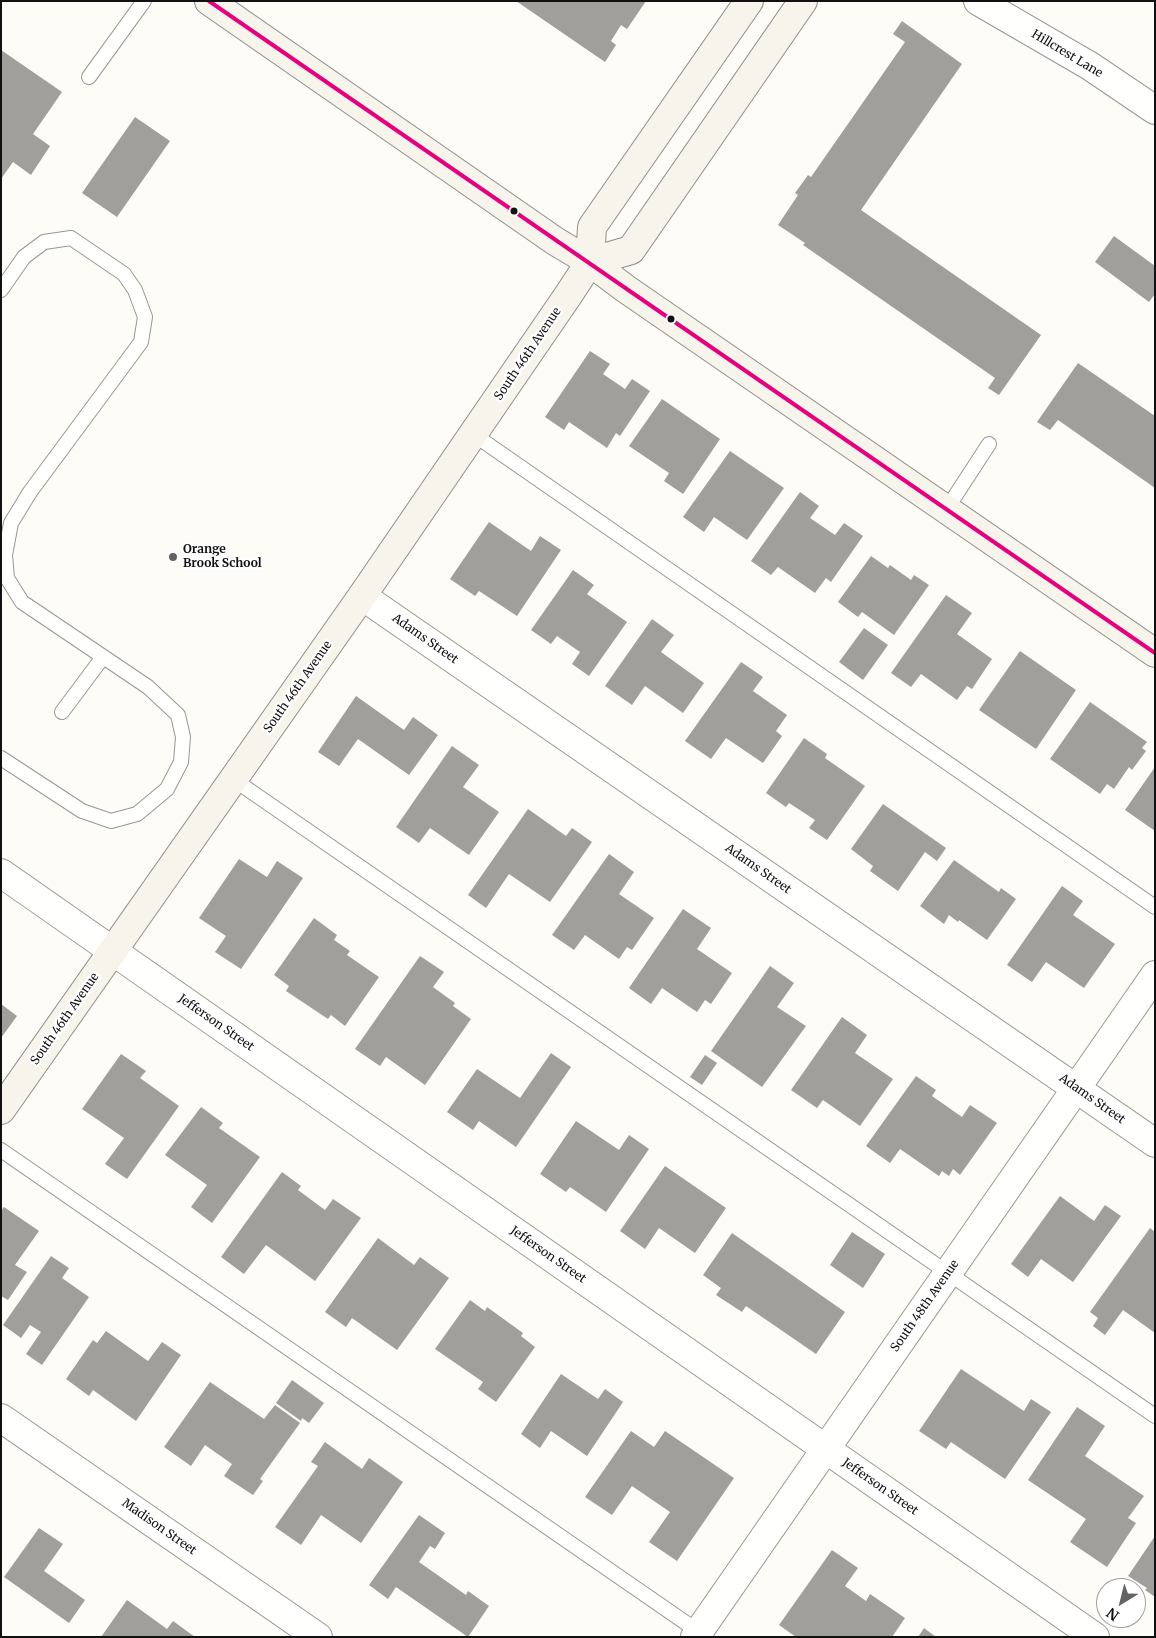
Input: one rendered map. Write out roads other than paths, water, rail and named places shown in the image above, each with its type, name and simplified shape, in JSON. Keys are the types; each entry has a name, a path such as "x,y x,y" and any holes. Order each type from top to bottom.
{"street":[{"path":"208,1 555,241 590,262 634,295 1155,653"},
{"path":"590,262 592,227 749,1"},
{"path":"590,262 631,250 803,1"},
{"name":"Hillcrest Lane","path":"978,1 1090,66 1155,110"},
{"name":"South 46th Avenue","path":"1,1110 362,596 590,262"},
{"name":"Adams Street","path":"362,596 1155,1143"},
{"name":"Jefferson Street","path":"1,873 1095,1637"},
{"name":"South 48th Avenue","path":"699,1635 1155,975"},
{"name":"Madison Street","path":"1,1418 318,1637"}],"lane":[{"path":"88,77 144,1"},
{"path":"1,290 24,258 44,242 71,238 124,274 135,290 145,317 142,342 30,492 11,522 5,556 7,578 22,602 148,687 178,715 184,738 181,762 167,789 138,814 111,821 82,811 1,758"},
{"path":"472,434 1155,908"},
{"path":"946,510 989,444"},
{"path":"62,712 103,657"},
{"path":"233,779 1155,1416"},
{"path":"1,1150 699,1635"}],"place":[{"name":"Orange Brook School","path":"173,557"}]}
